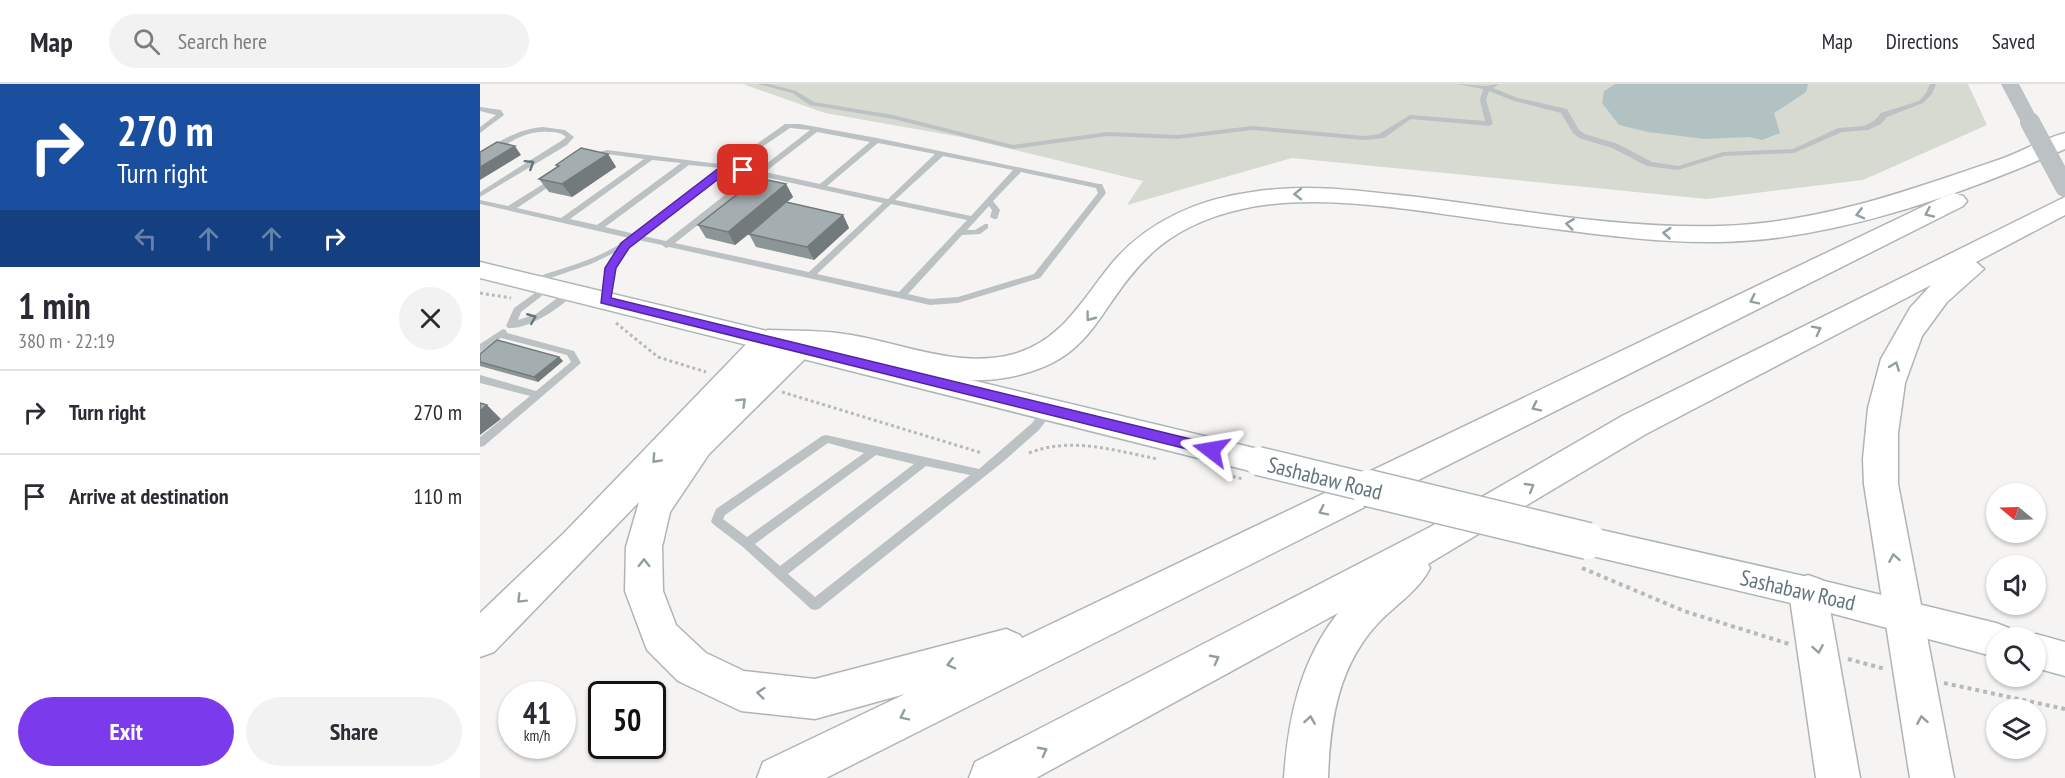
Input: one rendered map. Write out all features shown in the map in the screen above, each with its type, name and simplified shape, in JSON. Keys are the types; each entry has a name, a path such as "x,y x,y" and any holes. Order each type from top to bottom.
{"highway":[{"path":"480,639 784,344 852,346 955,369 987,370 1012,366 1042,356 1077,332 1128,263 1165,231 1210,210 1270,196 1345,196 1587,226 1715,234 1758,232 1831,221 1874,210 2015,162 2065,140"},
{"path":"778,778 1951,202 2015,162"},
{"path":"991,778 1443,538 1634,425 2061,201"},
{"path":"1932,778 1881,484 1879,450 1882,418 1892,375 1912,326 1937,295 2061,201"},
{"path":"784,344 697,445 653,508 644,547 644,591 661,637 692,667 741,691 815,699 973,659 1036,639 1075,622 1126,607"},
{"path":"1306,778 1307,739 1312,707 1322,677 1340,642 1357,618 1443,538"},
{"path":"1808,592 1838,778"}],"main road":[{"name":"Sashabaw Road","path":"480,270 610,311 784,344 1258,461 1583,554 1808,592 1986,637"},
{"path":"2046,654 2065,659"}],"street":[{"path":"2010,84 2030,122 2061,201"}],"lane":[{"path":"761,84 794,92 812,104 893,117 1013,147 1108,134 1168,137 1252,128 1364,138 1381,136 1410,117 1489,124 1483,100 1487,88 1496,84"},
{"path":"1460,84 1487,88 1516,100 1564,111 1576,131 1582,136 1615,146 1650,164 1678,168 1723,154 1794,151 1841,130 1865,128 1878,122 1884,115 1921,102 1929,94 1933,84"},
{"path":"480,109 498,112 500,115 480,131"},
{"path":"480,202 599,228 635,238 666,245 930,302 958,300 1037,276 1102,193 1099,186 877,140 788,126 728,166 635,238 625,245 588,262 545,290 518,310 511,326"},
{"path":"480,156 518,133 534,128 559,130 568,133 570,137 480,195"},
{"path":"666,245 816,129"},
{"path":"821,186 877,140"},
{"path":"578,164 599,153 728,166 972,219"},
{"path":"810,276 941,153"},
{"path":"562,221 650,159"},
{"path":"599,228 688,162"},
{"path":"901,296 1019,169"},
{"path":"509,208 568,170"},
{"path":"988,201 996,210 994,217"},
{"path":"959,233 977,232 985,226"},
{"path":"610,311 610,268 625,245"},
{"path":"480,350 511,326 539,316 545,290"},
{"path":"480,443 576,363 571,353 500,335"},
{"path":"480,380 538,395"},
{"path":"979,473 826,439 720,512 717,521 747,544 815,605 1021,440 1050,409"},
{"path":"747,544 874,451"},
{"path":"780,573 924,462"}],"path":[{"path":"480,293 545,290"},
{"path":"610,311 658,357 710,372"},
{"path":"1583,554 1654,602 1725,628 1915,676 2065,709"}],"shaded area":[{"path":"743,84 1968,84 1987,125 1863,180 1707,199 1292,158 1127,205 1143,181 961,137 825,113"},
{"path":"1615,84 1808,84 1806,92 1774,113 1780,133 1762,140 1749,137 1705,139 1648,132 1619,125 1602,103 1604,91"}],"building":[{"path":"497,142 515,146 480,167 480,152"},
{"path":"581,148 608,154 562,184 539,179 559,166 556,165"},
{"path":"758,178 786,184 728,232 698,225"},
{"path":"786,202 843,215 807,247 749,234"},
{"path":"497,340 559,357 534,377 480,362 480,354"},
{"path":"480,403 487,405 480,411"}],"route":[{"path":"743,170 728,166 625,245 610,268 605,300 1211,450"}]}
